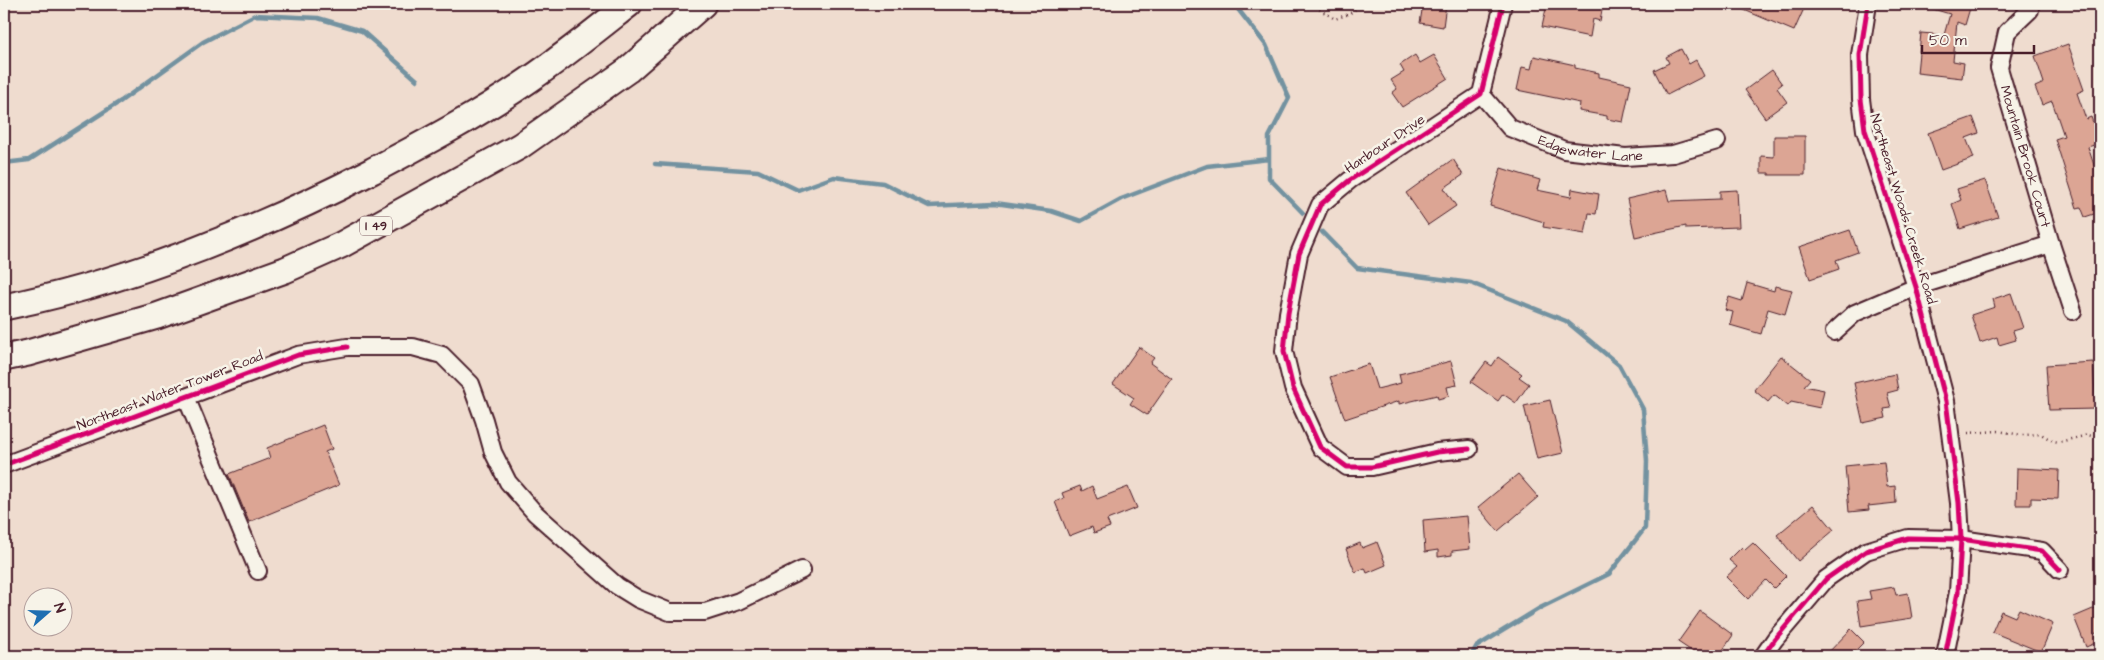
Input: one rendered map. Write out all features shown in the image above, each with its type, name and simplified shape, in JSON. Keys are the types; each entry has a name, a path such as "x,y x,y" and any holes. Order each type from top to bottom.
{"highway":[{"path":"4,307 67,293 128,275 239,234 316,199 396,158 482,110 528,81 629,4"},
{"name":"I 49","path":"4,358 28,353 157,316 285,270 341,245 520,146 628,70 703,4"}],"street":[{"path":"1481,94 1503,4"},
{"name":"Northeast Woods Creek Road","path":"1868,4 1860,54 1861,99 1865,130 1916,287 1946,401 1959,503 1958,592 1945,656"},
{"name":"Mountain Brook Court","path":"2030,10 2007,32 1999,68 2051,244 2073,311"},
{"name":"Edgewater Lane","path":"1481,94 1510,128 1564,150 1625,157 1673,154 1717,141"},
{"name":"Harbour Drive","path":"1469,449 1437,452 1372,467 1347,468 1320,447 1294,388 1284,351 1288,313 1299,254 1320,205 1350,180 1481,94"},
{"path":"1834,332 1855,313 1916,287 2051,244"},
{"name":"Northeast Water Tower Road","path":"4,466 298,355 347,347 413,347 442,355 471,384 493,452 508,482 535,513 617,586 638,599 670,612 705,612 739,601 802,570"},
{"path":"186,397 258,571"},
{"path":"1763,656 1826,579 1866,551 1908,538 1960,539 2042,551 2060,570"}],"path":[{"path":"1311,4 1335,19 1348,14 1362,4"},
{"path":"1968,433 1998,431 2022,435 2041,434 2053,441 2059,442 2088,434 2100,438"}],"building":[{"path":"1423,4 1446,4 1443,27 1420,23"},
{"path":"1547,4 1603,5 1600,21 1593,19 1590,37 1542,27"},
{"path":"1730,4 1806,4 1794,31"},
{"path":"1927,4 1966,4 1965,6 1970,8 1965,25 1957,22 1953,61 1964,63 1962,78 1917,73 1921,33 1944,35 1950,14 1926,7"},
{"path":"2068,44 2084,90 2077,93 2086,119 2091,117 2100,143 2088,147 2100,183 2100,212 2085,217 2081,207 2077,208 2055,139 2064,136 2052,101 2042,105 2035,87 2044,83 2035,56"},
{"path":"1681,49 1689,64 1696,60 1704,76 1667,95 1654,70 1669,63 1666,57"},
{"path":"1415,55 1420,63 1434,55 1448,78 1402,107 1392,93 1397,89 1391,80 1404,72 1400,65"},
{"path":"1534,56 1575,65 1575,68 1599,73 1599,77 1631,84 1623,122 1607,119 1607,116 1579,111 1580,103 1517,90 1522,67 1531,69"},
{"path":"1772,70 1782,84 1777,88 1787,102 1765,118 1745,90"},
{"path":"1973,117 1979,133 1966,138 1974,158 1941,170 1928,133"},
{"path":"1774,136 1805,136 1805,175 1769,175 1769,173 1761,173 1761,156 1774,157"},
{"path":"1453,159 1463,175 1444,188 1456,206 1428,225 1406,193"},
{"path":"1501,168 1540,180 1537,190 1571,197 1572,189 1599,194 1596,214 1589,213 1585,234 1543,227 1544,222 1490,206"},
{"path":"1985,180 1998,217 1960,229 1952,204 1961,200 1957,189"},
{"path":"1666,190 1669,201 1720,199 1720,191 1737,190 1739,227 1686,229 1686,226 1635,237 1627,199"},
{"path":"1850,230 1858,252 1836,260 1839,269 1810,279 1799,247"},
{"path":"1747,283 1774,291 1775,286 1792,290 1785,314 1768,309 1761,334 1730,325 1733,312 1725,310 1729,297 1742,301"},
{"path":"2011,293 2023,328 2013,331 2016,340 1999,345 1997,337 1980,343 1971,315 1995,307 1993,299"},
{"path":"1139,347 1154,358 1150,363 1172,379 1147,415 1130,404 1134,398 1113,384"},
{"path":"1781,356 1810,379 1804,386 1824,390 1820,408 1791,402 1788,406 1774,395 1768,402 1754,390"},
{"path":"1498,357 1522,374 1519,377 1529,384 1516,403 1503,394 1498,401 1471,382 1486,362 1492,366"},
{"path":"1451,361 1457,385 1447,387 1449,396 1438,399 1437,395 1399,404 1399,401 1345,419 1330,377 1369,364 1377,389 1401,383 1399,374"},
{"path":"2093,362 2096,409 2049,410 2046,365"},
{"path":"1895,374 1898,390 1887,393 1891,408 1884,409 1886,418 1863,423 1854,383"},
{"path":"1550,400 1563,453 1537,459 1524,406"},
{"path":"323,425 332,449 325,452 339,485 249,522 229,474 270,458 267,448"},
{"path":"1884,462 1887,487 1895,486 1896,503 1868,506 1869,510 1849,512 1845,466"},
{"path":"2017,468 2059,470 2058,499 2031,498 2031,505 2016,505"},
{"path":"1518,474 1538,497 1498,531 1478,507"},
{"path":"1080,486 1082,491 1092,486 1097,499 1128,487 1137,508 1107,520 1110,527 1094,533 1092,527 1069,536 1055,502 1064,498 1062,493"},
{"path":"1813,505 1834,530 1798,561 1777,535"},
{"path":"1467,516 1470,549 1452,551 1452,555 1438,557 1438,550 1425,552 1423,520"},
{"path":"1377,542 1386,565 1367,573 1365,568 1355,572 1346,549 1360,543 1362,548"},
{"path":"1753,543 1786,576 1774,588 1766,580 1748,599 1726,577 1737,567 1729,560 1742,547 1745,550"},
{"path":"1894,587 1896,595 1908,593 1912,618 1861,626 1857,601 1871,599 1869,591"},
{"path":"2100,606 2100,631 2094,634 2098,642 2086,647 2074,617"},
{"path":"2019,609 2053,624 2041,652 1992,632 2001,611 2015,617"},
{"path":"1700,611 1733,635 1719,656 1699,656 1678,642"},
{"path":"1851,629 1864,642 1850,656 1825,656"}],"waterway":[{"path":"1234,4 1266,45 1289,98 1269,137 1269,178 1303,213"},
{"path":"4,163 29,160 121,101 203,42 255,15 318,18 362,31 417,80"},
{"path":"655,164 758,171 798,190 834,177 883,183 929,206 995,203 1051,211 1081,221 1121,199 1207,166 1269,159"},
{"path":"1322,232 1357,268 1471,283 1566,321 1619,365 1643,409 1647,461 1645,528 1609,574 1540,608 1476,647 1471,656"}],"cycle path":[{"path":"1469,449 1437,452 1372,467 1347,467 1320,447 1293,388 1284,351 1288,313 1299,254 1320,205 1350,180 1481,94 1503,4"},
{"path":"1868,4 1860,55 1861,99 1865,130 1916,287 1946,401 1959,503 1961,539 1958,592 1945,656"},
{"path":"4,465 298,355 347,347"},
{"path":"1763,656 1826,579 1866,551 1908,538 1961,539 2042,551 2060,570"}]}
